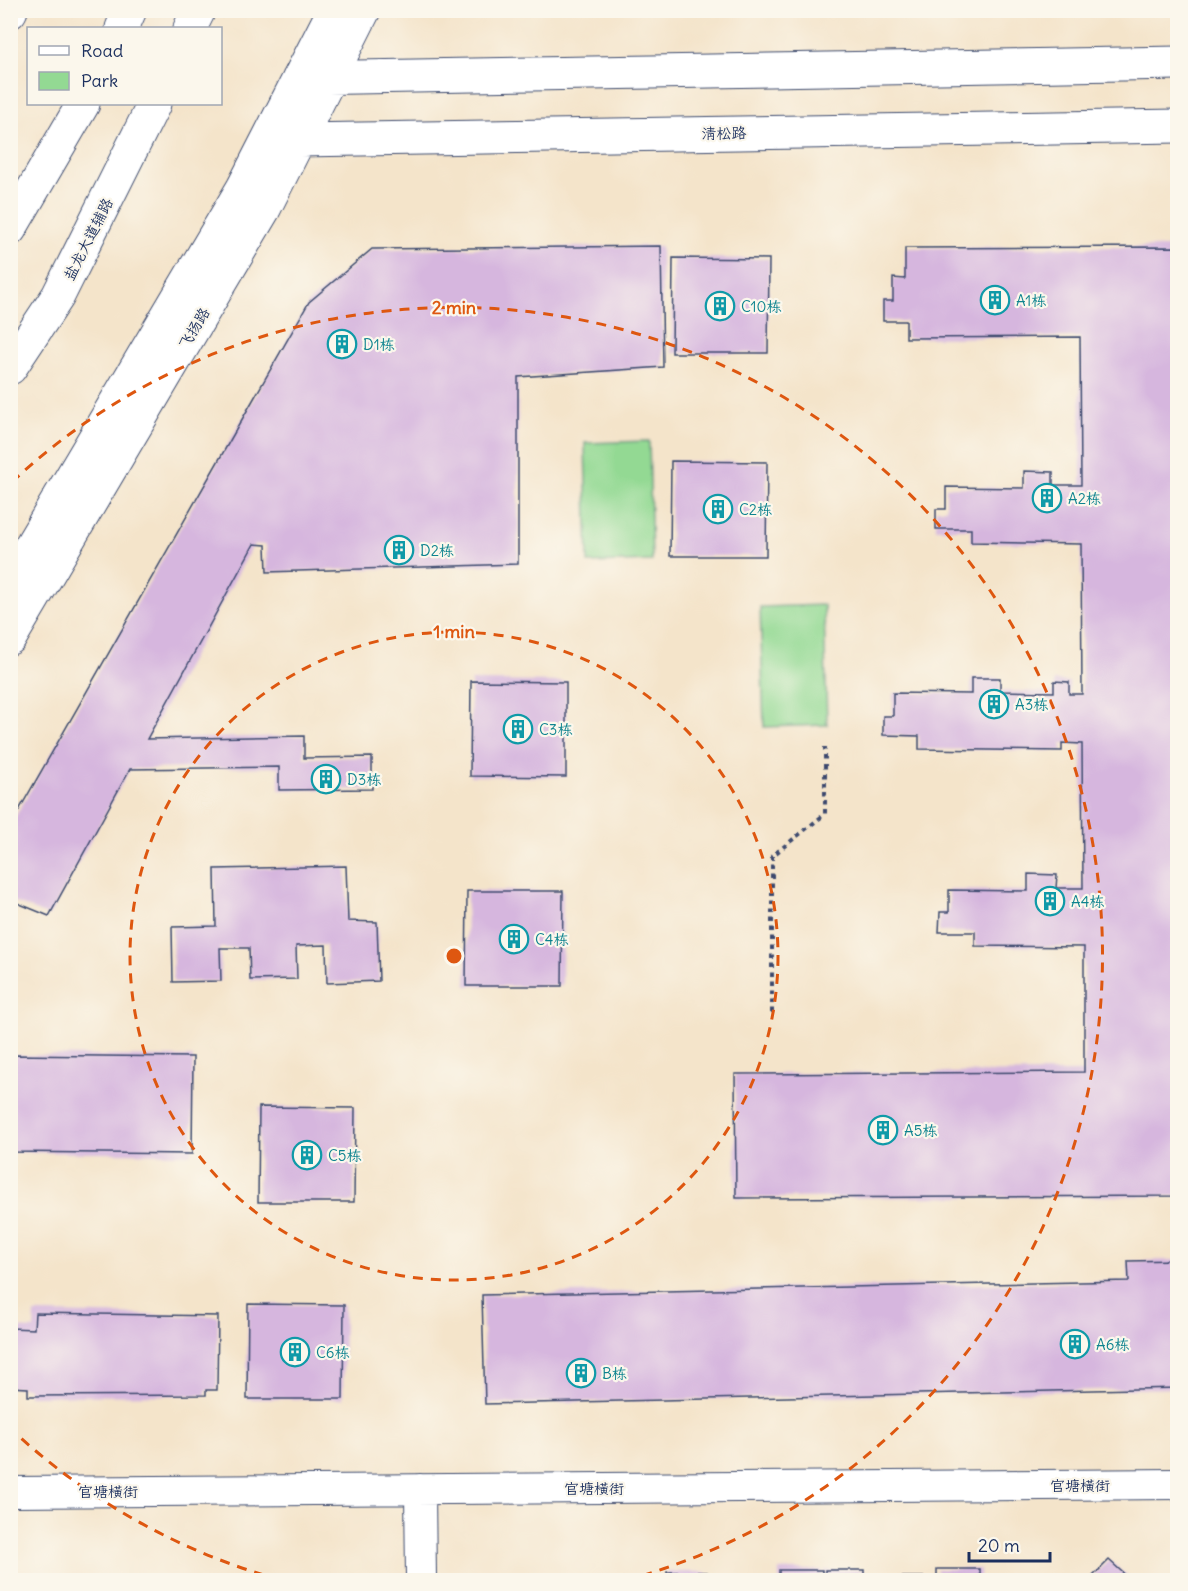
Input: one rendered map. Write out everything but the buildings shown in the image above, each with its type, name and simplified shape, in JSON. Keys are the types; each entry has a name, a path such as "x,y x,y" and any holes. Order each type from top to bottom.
{"main road":[{"path":"122,27 130,10"},
{"path":"190,27 199,10"},
{"name":"飞扬路","path":"315,78 334,10"},
{"name":"飞扬路","path":"10,638 264,209 287,133 315,78 364,10"},
{"path":"1144,64 1178,56"},
{"path":"315,78 1178,63"},
{"path":"10,229 82,105"},
{"name":"盐龙大道辅路","path":"10,368 58,296 154,105"},
{"path":"1128,126 1178,139"},
{"name":"清松路","path":"287,133 1178,126"},
{"name":"飞扬路","path":"10,581 243,188 287,133"}],"street":[{"name":"官塘横街","path":"10,1492 1178,1484"},
{"path":"420,1489 421,1581"}],"path":[{"path":"772,1013 772,856 825,814 825,747"}],"green space":[{"path":"649,441 652,561 588,563 585,443"},
{"path":"824,605 827,725 764,727 760,607"}],"place":[{"name":"A1栋","path":"995,300"},
{"name":"C10栋","path":"720,306"},
{"name":"D1栋","path":"342,344"},
{"name":"A2栋","path":"1047,498"},
{"name":"C2栋","path":"718,509"},
{"name":"D2栋","path":"399,550"},
{"name":"A3栋","path":"994,704"},
{"name":"C3栋","path":"518,729"},
{"name":"D3栋","path":"326,779"},
{"name":"A4栋","path":"1050,901"},
{"name":"C4栋","path":"514,939"},
{"name":"A5栋","path":"883,1130"},
{"name":"C5栋","path":"307,1155"},
{"name":"A6栋","path":"1075,1344"},
{"name":"C6栋","path":"295,1352"},
{"name":"B栋","path":"581,1373"}]}
